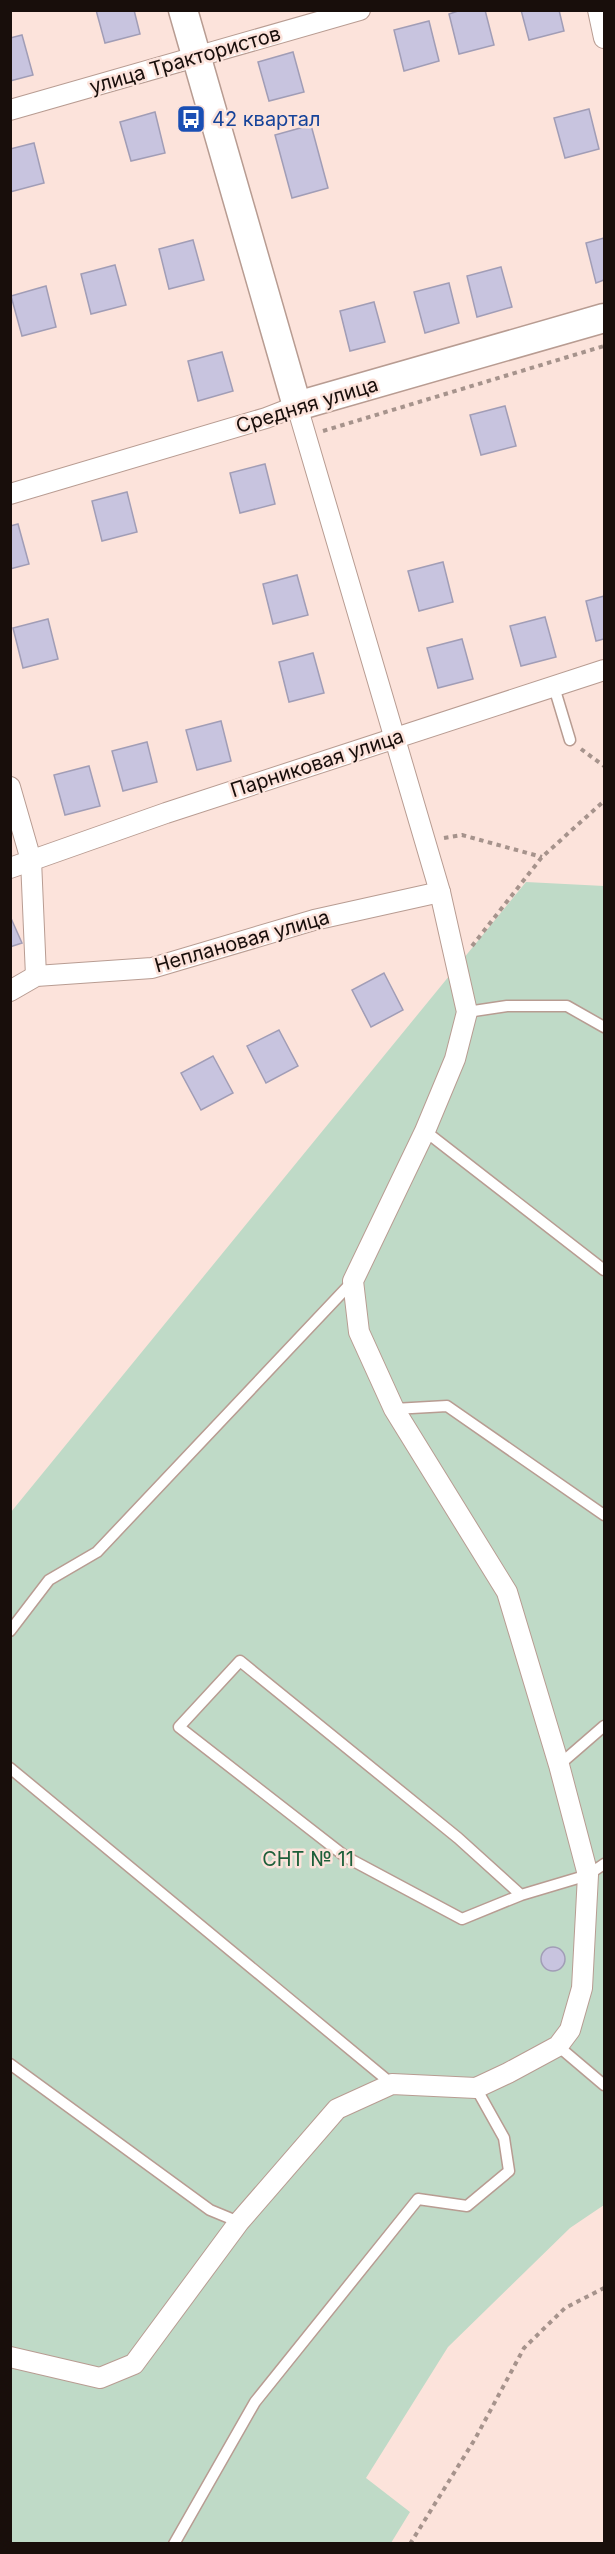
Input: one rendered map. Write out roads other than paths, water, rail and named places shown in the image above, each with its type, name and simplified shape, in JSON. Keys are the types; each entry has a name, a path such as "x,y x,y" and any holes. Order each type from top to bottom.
{"main road":[{"path":"183,10 297,406"},
{"name":"Средняя улица","path":"297,406 604,318"}],"street":[{"name":"улица Трактористов","path":"10,110 360,10"},
{"path":"598,10 604,38"},
{"path":"10,2357 100,2378 134,2364 239,2222 337,2109 392,2084 476,2088 558,2046 570,2030 582,1988 596,1870 559,1765 507,1592 394,1410 359,1332 353,1281 425,1131 455,1059 467,1012 440,892 297,406"},
{"name":"Средняя улица","path":"10,494 266,418 297,406"},
{"name":"Парниковая улица","path":"10,868 393,738 604,670"},
{"path":"10,787 32,860 36,976"},
{"name":"Неплановая улица","path":"10,991 36,976 152,968 314,920 440,892"}],"lane":[{"path":"554,687 570,740"},
{"path":"467,1012 507,1006 567,1006 604,1027"},
{"path":"425,1131 604,1270"},
{"path":"10,1631 49,1580 97,1552 353,1281"},
{"path":"394,1410 447,1406 604,1515"},
{"path":"521,1895 458,1838 240,1661 179,1727 346,1857 462,1919 521,1895 596,1870"},
{"path":"559,1765 604,1726"},
{"path":"10,1768 392,2084"},
{"path":"558,2046 604,2085"},
{"path":"10,2064 210,2210 239,2222"},
{"path":"174,2544 255,2402 418,2199 467,2206 509,2171 504,2138 476,2088"}],"place":[{"name":"42 квартал","path":"191,119"}],"park label":[{"name":"СНТ № 11","path":"308,1859"}]}
